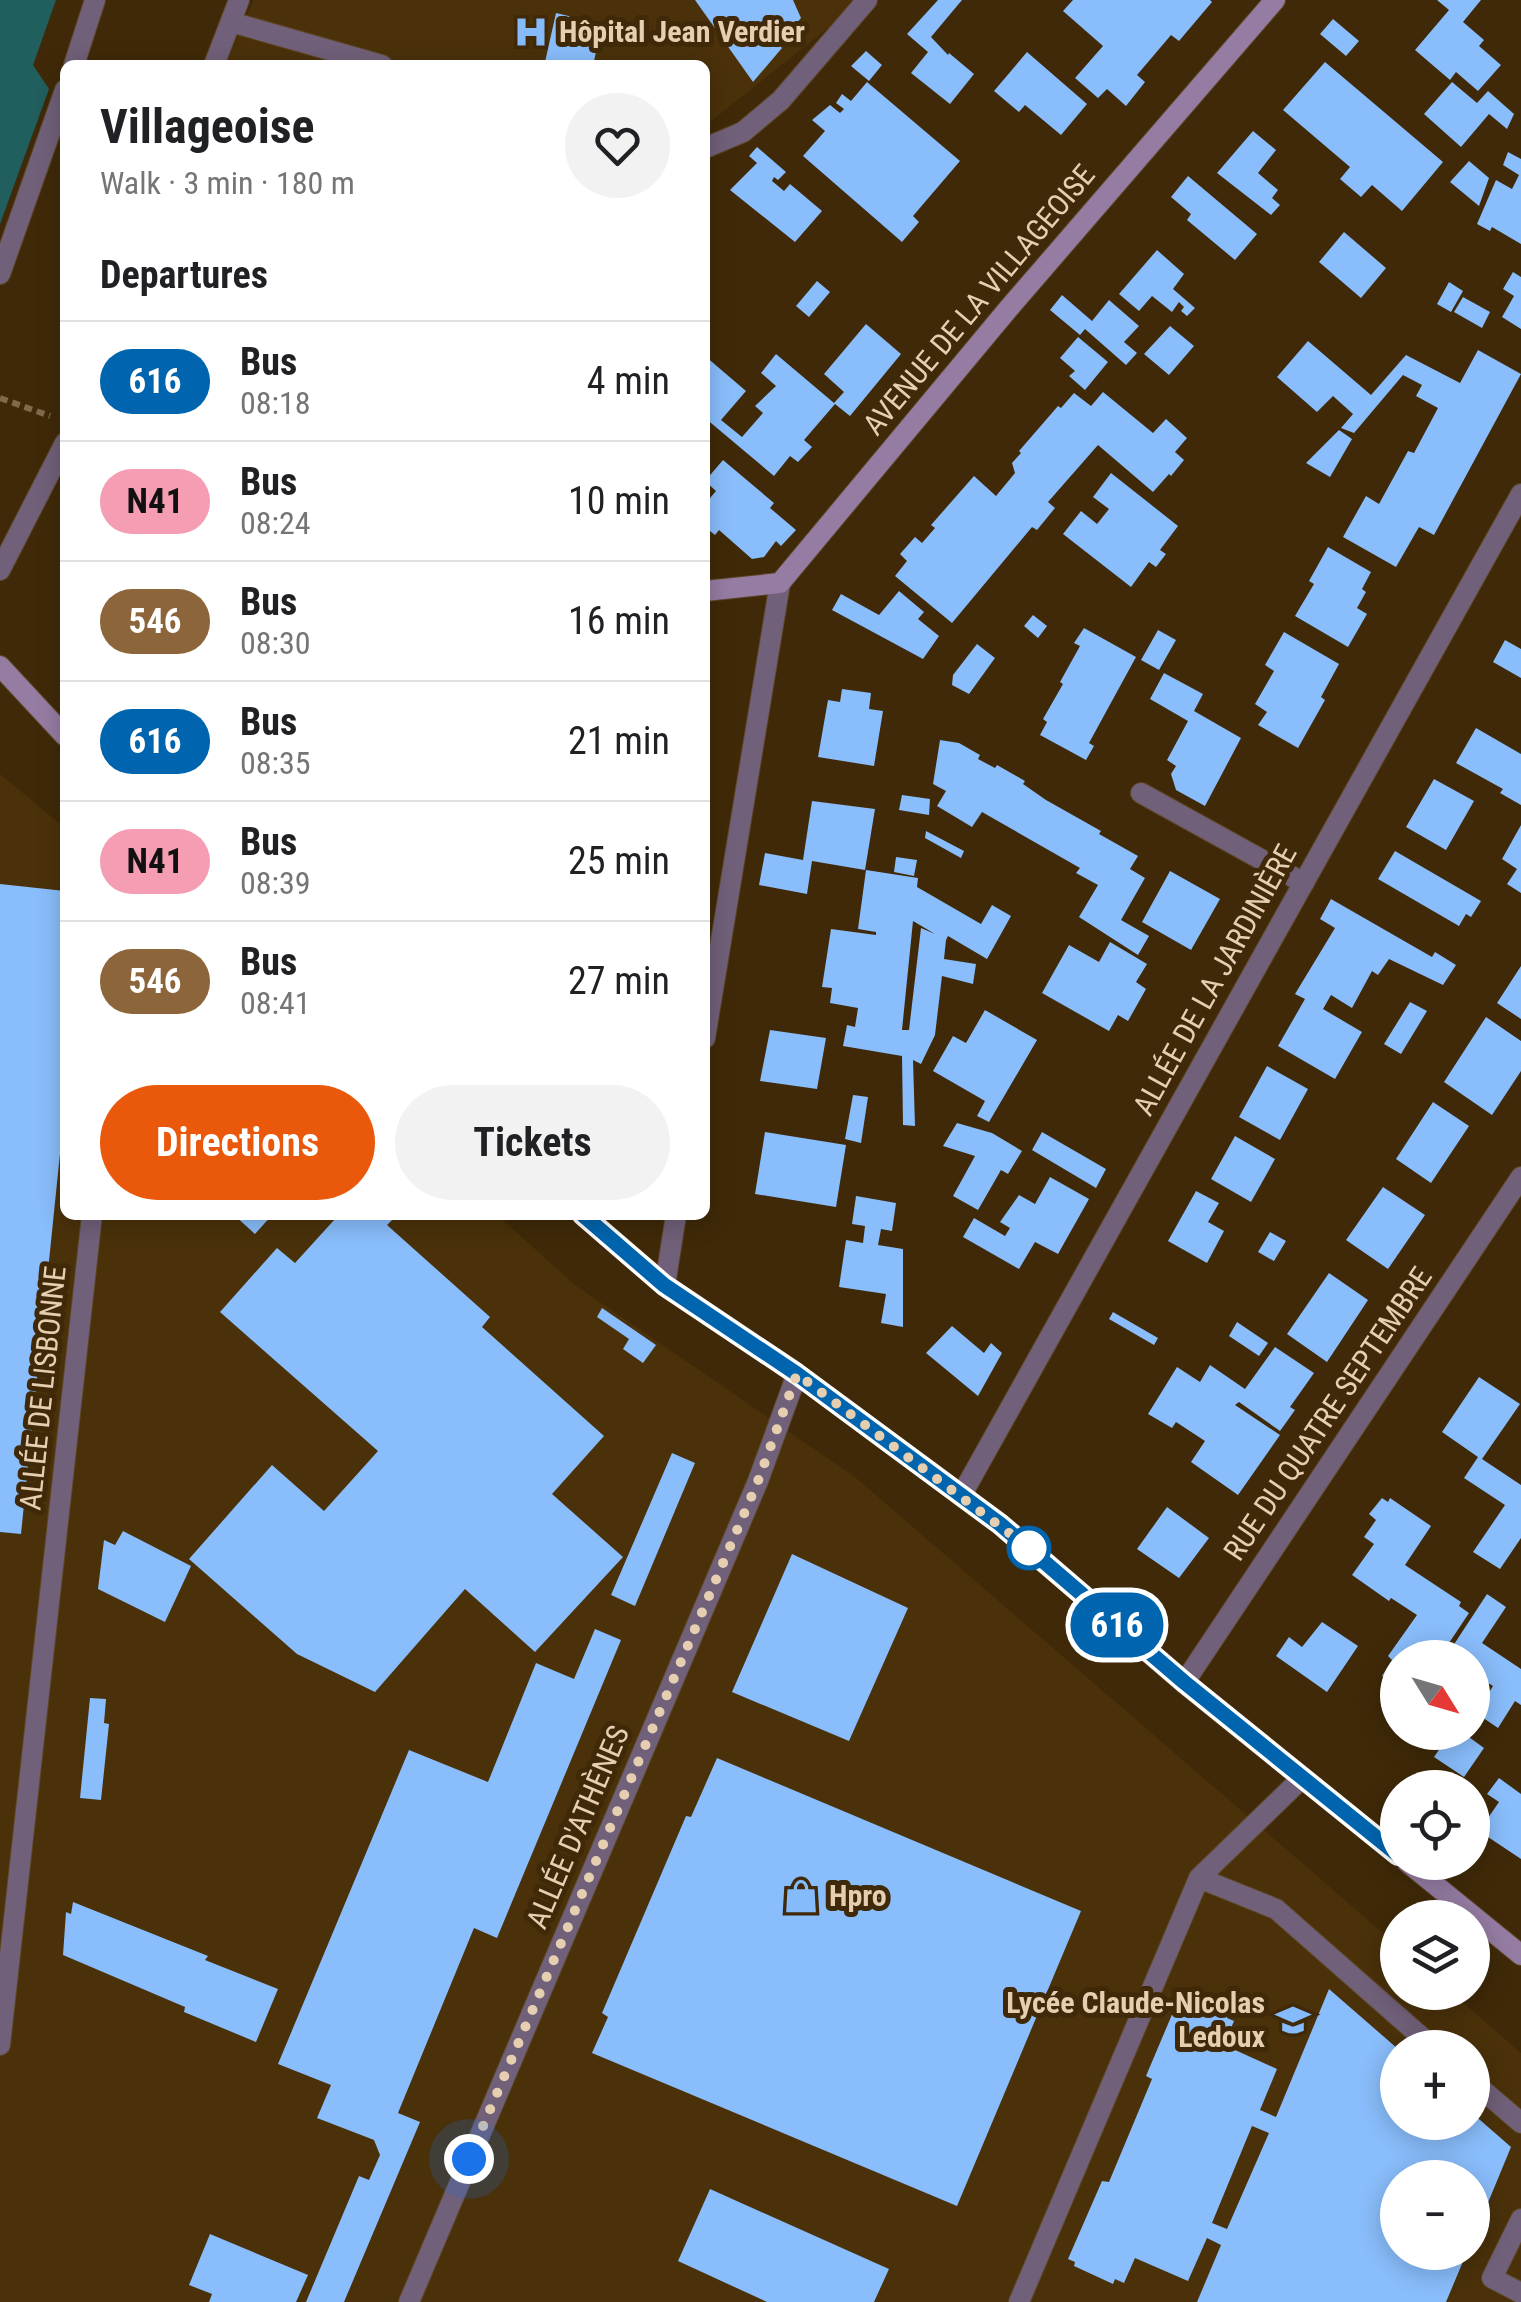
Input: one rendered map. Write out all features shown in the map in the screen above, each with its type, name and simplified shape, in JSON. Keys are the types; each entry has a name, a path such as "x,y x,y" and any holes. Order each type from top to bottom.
{"street":[{"path":"76,60 95,0"},
{"path":"216,60 239,0"},
{"path":"710,146 743,132 781,100 866,0"},
{"name":"AVENUE DE LA VILLAGEOISE","path":"780,583 1009,308 1275,0"},
{"path":"231,22 364,60"},
{"path":"0,274 60,104"},
{"path":"0,570 60,453"},
{"name":"ALLÉE DE LA JARDINIÈRE","path":"962,1496 1521,494"},
{"path":"710,590 780,583 710,1008"},
{"path":"0,666 60,731"},
{"path":"1141,793 1304,882"},
{"name":"RUE DU QUATRE SEPTEMBRE","path":"1184,1682 1521,1177"},
{"name":"ALLÉE DE LISBONNE","path":"0,2045 91,1220"},
{"path":"589,1220 664,1285 797,1374 962,1496 1380,1841"},
{"path":"664,1285 675,1220"},
{"name":"ALLÉE D'ATHÈNES","path":"408,2302 758,1481 797,1374"},
{"path":"1019,2302 1199,1878 1302,1778"},
{"path":"1199,1878 1276,1909 1414,2030"},
{"path":"1429,1880 1521,1954"},
{"path":"1490,2097 1521,2124"},
{"path":"1521,2219 1492,2278 1521,2293"}],"path":[{"path":"0,398 33,410"}],"shaded area":[{"name":"Hôpital Jean Verdier","path":"254,0 863,0 710,122 710,60 227,60"},
{"path":"0,774 60,824 60,1220 503,1220 575,1285 855,1477 1380,1930 1380,2010 1472,2010 1521,2053 1521,2302 0,2302"}],"water":[{"path":"0,0 56,0 33,65 49,89 0,224"}],"building":[{"path":"695,0 793,0 801,18 753,82"},
{"path":"938,0 962,0 931,37 974,74 950,104 911,73 928,52 907,34"},
{"path":"1073,0 1212,2 1179,41 1171,35 1137,75 1145,82 1126,106 1107,89 1098,98 1075,78 1103,46 1063,11"},
{"path":"1437,0 1481,0 1463,22 1484,40 1479,46 1501,65 1478,91 1456,72 1450,80 1415,50 1449,10"},
{"path":"556,13 602,24 594,60 545,60"},
{"path":"1333,19 1359,41 1346,56 1320,34"},
{"path":"866,51 882,65 869,81 851,66"},
{"path":"1027,52 1087,104 1061,135 1025,105 1019,112 994,91"},
{"path":"1325,62 1443,162 1402,211 1372,185 1361,197 1340,179 1350,167 1283,110"},
{"path":"867,82 960,161 913,216 919,222 902,242 803,156 825,131 812,120 830,105 840,113 844,109 836,103 842,94 851,101"},
{"path":"1452,82 1477,103 1488,91 1514,114 1507,129 1489,114 1461,147 1424,114"},
{"path":"1253,131 1276,150 1258,173 1278,190 1272,198 1280,205 1271,215 1217,173"},
{"path":"757,147 786,172 772,181 784,191 790,184 822,211 795,242 730,190 757,163 749,156"},
{"path":"1508,152 1521,159 1521,244 1492,227 1490,231 1477,224 1496,180 1512,189 1519,175 1503,165"},
{"path":"1469,161 1489,178 1479,206 1450,182"},
{"path":"1188,176 1257,234 1235,260 1187,220 1191,214 1171,197"},
{"path":"1344,232 1386,268 1361,298 1319,262"},
{"path":"1157,250 1184,274 1173,289 1195,308 1187,316 1179,302 1172,312 1152,296 1139,311 1119,294"},
{"path":"1513,272 1521,277 1521,329 1502,317 1514,296 1503,289"},
{"path":"817,281 830,292 809,317 796,306"},
{"path":"1449,282 1463,291 1451,312 1437,304"},
{"path":"1062,295 1092,321 1109,300 1139,326 1124,342 1137,353 1126,365 1085,329 1080,335 1050,310"},
{"path":"1463,297 1490,312 1482,328 1454,312"},
{"path":"866,324 901,354 850,416 835,404 804,440 812,447 798,462 790,456 774,476 710,422 710,360 746,391 721,420 742,437 763,413 755,406 776,386 761,373 776,354 834,403 844,392 824,374"},
{"path":"1170,326 1194,346 1169,375 1144,354"},
{"path":"1078,337 1108,362 1085,390 1069,376 1075,371 1060,358"},
{"path":"1308,341 1371,395 1406,355 1460,383 1478,350 1521,374 1434,535 1419,527 1396,567 1343,537 1366,496 1379,504 1408,451 1414,453 1438,408 1416,396 1422,385 1403,375 1354,433 1341,428 1353,414 1333,396 1317,412 1277,377"},
{"path":"1103,392 1153,433 1166,419 1187,438 1175,452 1184,460 1153,492 1098,445 1048,502 1055,508 1037,530 1032,527 952,623 895,576 907,561 900,554 915,537 922,543 935,528 931,525 974,476 996,496 1015,473 1012,463 1019,451 1058,406 1061,408 1074,393 1091,406"},
{"path":"1339,430 1352,439 1330,477 1306,463"},
{"path":"723,460 774,503 770,508 796,530 781,546 776,541 764,557 752,559 719,530 715,535 710,531 710,498 716,491 710,486 710,475"},
{"path":"1111,473 1178,526 1160,550 1166,554 1156,567 1149,562 1131,587 1063,534 1081,511 1097,524 1109,509 1093,497"},
{"path":"1328,547 1371,572 1357,608 1367,614 1348,647 1295,616 1314,584 1309,581"},
{"path":"899,591 924,612 918,619 939,636 923,659 832,610 841,594 879,615"},
{"path":"1033,615 1047,626 1038,638 1024,626"},
{"path":"1084,628 1136,657 1089,743 1094,746 1086,760 1040,735 1047,722 1043,719 1080,646 1074,643"},
{"path":"1158,630 1176,640 1159,670 1141,660"},
{"path":"1284,632 1339,664 1321,697 1325,700 1298,748 1258,725 1267,712 1255,704 1274,671 1265,665"},
{"path":"1505,640 1521,649 1521,678 1493,662"},
{"path":"977,644 995,658 969,694 952,685 953,675"},
{"path":"1164,673 1203,694 1194,711 1241,738 1205,806 1176,790 1171,774 1176,766 1167,760 1188,721 1150,699"},
{"path":"842,689 871,693 869,709 883,711 874,766 818,757 828,700 840,702"},
{"path":"1476,728 1521,754 1521,805 1500,793 1503,789 1456,763"},
{"path":"940,740 959,743 980,755 978,759 1025,781 1023,784 1046,800 1138,856 1130,869 1145,878 1121,920 1149,936 1138,955 1079,917 1098,885 1076,873 1080,868 982,812 972,827 937,806 946,791 933,784"},
{"path":"1434,779 1474,801 1446,850 1406,827"},
{"path":"902,795 930,799 929,815 899,810"},
{"path":"812,801 875,809 865,870 812,861 807,894 759,885 765,853 803,860"},
{"path":"1521,825 1521,893 1507,884 1517,869 1502,859"},
{"path":"926,831 964,851 961,858 925,838"},
{"path":"1395,851 1481,901 1471,917 1466,914 1459,926 1378,879"},
{"path":"896,857 917,860 914,876 894,872"},
{"path":"866,870 918,878 917,887 981,924 992,905 1011,916 987,959 948,936 946,940 944,959 976,964 973,984 942,976 935,1035 921,1064 913,1060 915,1126 903,1125 902,1056 843,1046 847,1025 855,1027 858,1008 830,1003 832,988 822,987 831,929 876,935 858,929","holes":["913,921 935,934 921,928 909,1030 902,1030"]},
{"path":"1170,871 1220,899 1191,950 1142,922"},
{"path":"0,884 60,890 60,1154 21,1534 0,1532"},
{"path":"1331,899 1432,957 1435,952 1456,965 1443,985 1389,959 1378,975 1372,971 1352,1008 1331,995 1323,1009 1362,1032 1335,1079 1278,1046 1305,999 1295,994 1335,928 1320,919"},
{"path":"1110,942 1147,964 1136,982 1146,989 1128,1021 1118,1015 1109,1031 1042,993 1069,945 1099,962"},
{"path":"1521,966 1521,1019 1497,1003"},
{"path":"1410,1002 1427,1011 1401,1054 1384,1044"},
{"path":"985,1010 1037,1040 989,1122 977,1116 985,1101 933,1071 953,1036 966,1043"},
{"path":"1486,1017 1521,1041 1521,1071 1492,1115 1444,1082"},
{"path":"770,1030 826,1038 817,1089 760,1081"},
{"path":"1267,1066 1308,1089 1280,1140 1239,1117"},
{"path":"853,1095 868,1097 861,1143 845,1139"},
{"path":"1433,1102 1469,1126 1431,1183 1396,1159"},
{"path":"957,1123 992,1133 1022,1151 1008,1174 1001,1170 978,1210 953,1196 975,1156 943,1146"},
{"path":"765,1132 846,1145 836,1207 755,1194"},
{"path":"1042,1132 1106,1169 1096,1188 1032,1150"},
{"path":"1235,1136 1275,1159 1251,1202 1211,1179"},
{"path":"1050,1177 1089,1199 1058,1254 1035,1242 1019,1269 963,1237 974,1218 1005,1236 1010,1228 1000,1222 1019,1195 1035,1204"},
{"path":"1383,1187 1425,1215 1388,1269 1346,1240"},
{"path":"1196,1191 1219,1203 1208,1222 1224,1231 1207,1263 1168,1241"},
{"path":"856,1196 896,1203 892,1231 881,1229 878,1245 903,1249 903,1327 881,1323 886,1294 839,1287 846,1240 863,1243 865,1226 852,1224"},
{"path":"240,1220 268,1220 255,1234"},
{"path":"334,1220 392,1220 387,1225 490,1317 482,1327 604,1436 552,1494 623,1557 535,1652 465,1589 375,1692 297,1654 189,1559 272,1465 324,1511 378,1451 220,1312 277,1248 295,1263"},
{"path":"1270,1232 1286,1241 1274,1261 1258,1252"},
{"path":"1329,1273 1368,1300 1327,1362 1287,1334"},
{"path":"602,1308 656,1345 643,1363 623,1349 629,1339 597,1317"},
{"path":"1113,1312 1158,1338 1154,1345 1109,1319"},
{"path":"1237,1322 1268,1343 1259,1356 1229,1336"},
{"path":"952,1326 984,1353 991,1343 1002,1353 978,1396 926,1353"},
{"path":"1275,1347 1314,1373 1290,1407 1295,1410 1280,1431 1239,1402 1235,1405 1280,1435 1238,1495 1191,1462 1205,1441 1176,1422 1172,1428 1148,1414 1177,1367 1200,1382 1210,1365 1245,1389"},
{"path":"1479,1377 1520,1404 1482,1459 1521,1485 1521,1538 1500,1569 1473,1552 1505,1505 1464,1478 1478,1457 1442,1432"},
{"path":"672,1453 695,1463 635,1606 611,1595"},
{"path":"1382,1498 1388,1502 1390,1498 1431,1526 1405,1565 1461,1602 1459,1606 1469,1613 1451,1640 1399,1640 1417,1615 1352,1575 1374,1544 1364,1537 1376,1520 1369,1514"},
{"path":"1167,1507 1209,1538 1179,1578 1137,1549"},
{"path":"123,1531 191,1566 165,1622 98,1589 104,1540 115,1545"},
{"path":"792,1554 908,1608 849,1741 732,1692"},
{"path":"1487,1594 1506,1607 1484,1640 1457,1640"},
{"path":"1322,1622 1358,1646 1327,1692 1276,1656 1289,1637 1302,1647"},
{"path":"595,1629 621,1640 497,1938 474,1928 398,2113 420,2122 344,2302 306,2302 359,2176 369,2180 380,2155 374,2140 317,2118 331,2085 278,2064 409,1750 488,1782 536,1663 574,1679"},
{"path":"1490,1648 1521,1669 1521,1705 1515,1701 1498,1728 1490,1723"},
{"path":"90,1698 106,1699 104,1723 109,1724 101,1800 80,1798"},
{"path":"1439,1750 1483,1750 1469,1770 1454,1770 1434,1757"},
{"path":"717,1758 1081,1911 957,2206 592,2053 608,2017 602,2013 686,1816 691,1817"},
{"path":"1499,1778 1521,1794 1521,1859 1490,1838 1490,1815 1499,1802 1490,1796"},
{"path":"73,1902 208,1956 205,1960 278,1989 256,2042 63,1955 66,1912 71,1914"},
{"path":"1329,1989 1380,2033 1380,2140 1490,2140 1490,2129 1511,2147 1490,2198 1490,2160 1380,2160 1380,2270 1459,2270 1446,2302 1197,2302 1221,2245 1207,2238 1188,2281 1135,2258 1124,2283 1115,2279 1113,2284 1074,2266 1075,2262 1068,2259 1102,2181 1109,2182 1152,2079 1146,2076 1179,1998 1186,2000 1189,1996 1228,2013 1227,2018 1234,2021 1224,2045 1277,2069 1260,2110 1276,2117","holes":["1252,2126 1269,2133 1227,2229 1212,2223"]},
{"path":"710,2189 889,2269 874,2302 767,2302 678,2261"},
{"path":"210,2234 308,2275 296,2302 209,2302 212,2294 189,2285"}],"bus line":[{"name":"616","path":"589,1220 664,1285 797,1374 1000,1524 1184,1682 1380,1840"}],"place":[{"name":"Hôpital Jean Verdier","path":"531,32"},
{"name":"Hpro","path":"801,1896"},
{"name":"Lycée Claude-Nicolas Ledoux","path":"1293,2020"}],"route":[{"path":"469,2159 758,1481 797,1374 1029,1548"}]}
